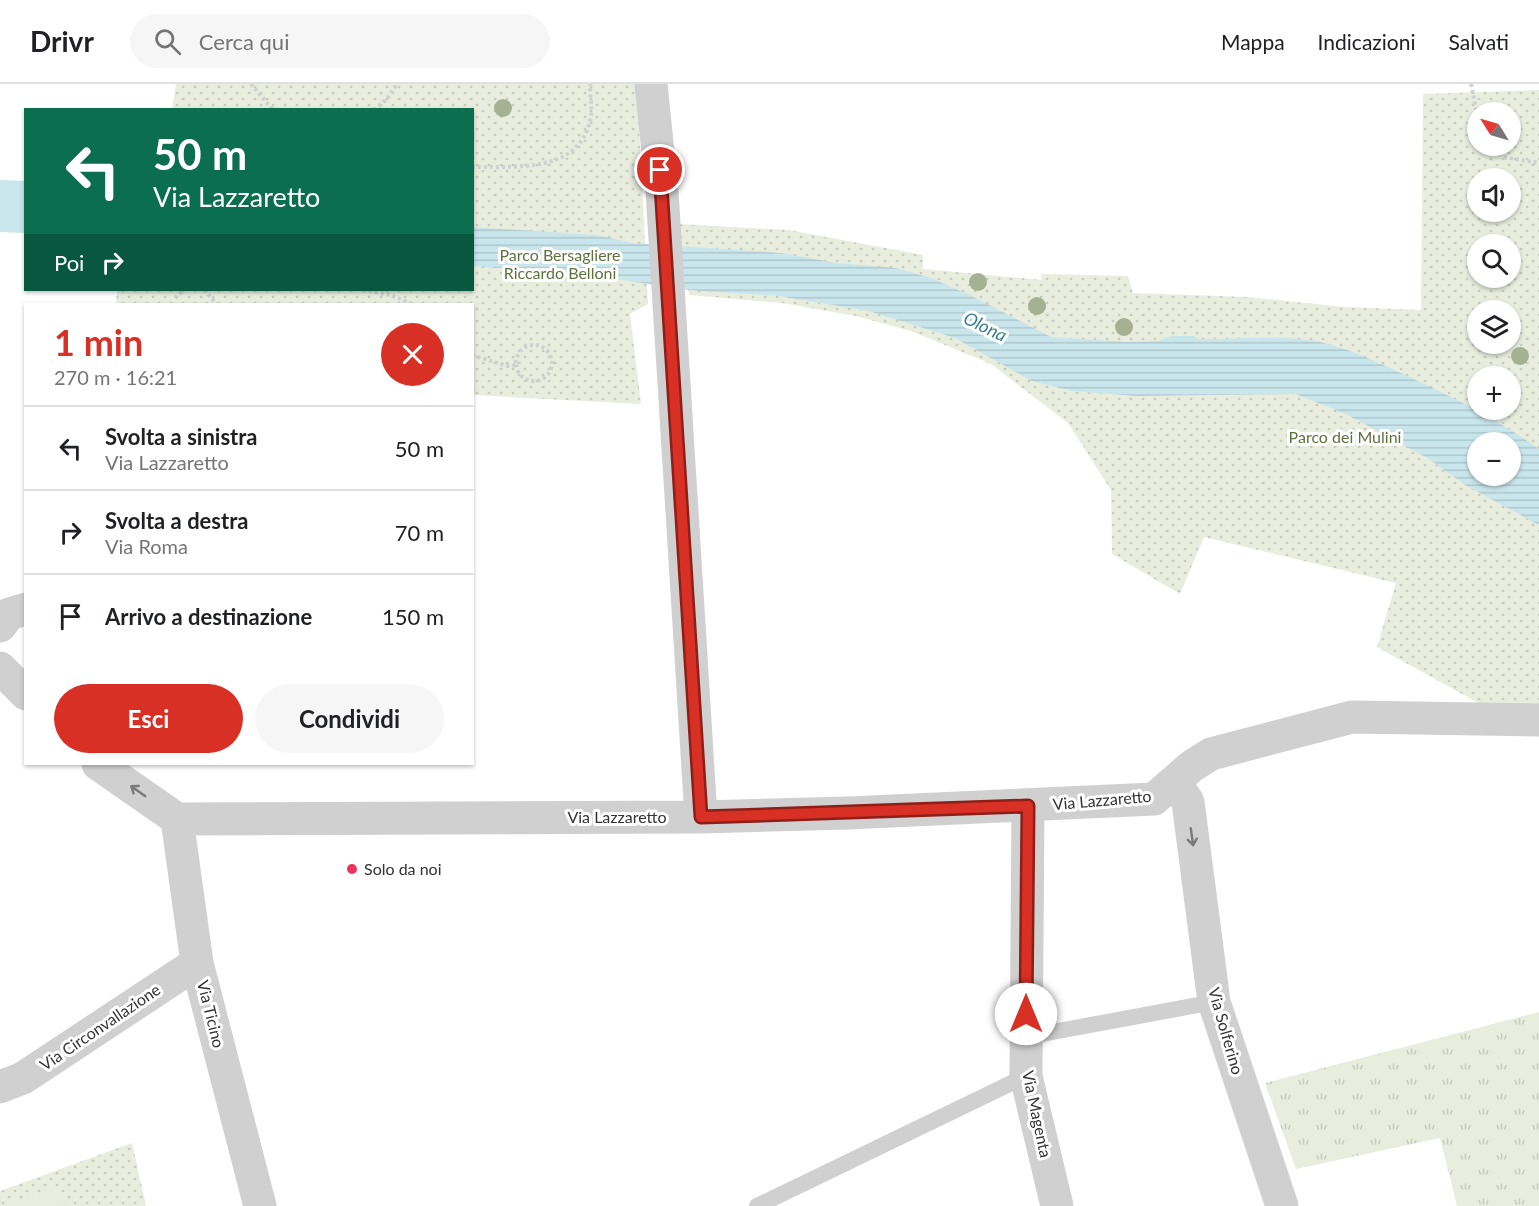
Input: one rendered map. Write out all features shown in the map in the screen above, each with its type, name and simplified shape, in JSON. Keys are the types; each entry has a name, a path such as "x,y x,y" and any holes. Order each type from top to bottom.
{"street":[{"path":"651,84 662,191 701,817"},
{"path":"0,626 9,614 24,610"},
{"path":"0,668 24,692"},
{"name":"Via Lazzaretto","path":"177,819 701,817 1028,806 1154,799 1192,766 1211,754 1352,717 1539,720"},
{"path":"99,765 177,819"},
{"name":"Via Solferino","path":"1175,782 1188,802 1214,1002 1282,1206"},
{"name":"Via Magenta","path":"1028,806 1026,1076 1058,1206"},
{"name":"Via Ticino","path":"177,819 197,963 260,1206"},
{"name":"Via Circonvallazione","path":"0,1087 24,1078 197,963"}],"lane":[{"path":"1026,1037 1214,1002"},
{"path":"757,1206 1026,1076"}],"path":[{"path":"251,84 271,108"},
{"path":"376,108 387,99 397,84"},
{"path":"474,167 529,166 574,152 582,141 591,119 590,84"},
{"path":"1471,84 1475,102"},
{"path":"1502,156 1539,163"},
{"path":"175,298 183,291"},
{"path":"205,291 216,303"},
{"path":"369,291 391,295 410,303"},
{"path":"534,345 545,348 552,358 548,375 538,381 526,379 516,366 519,353 534,345"},
{"path":"474,356 507,366 516,366"}],"green space":[{"name":"Parco Bersagliere Riccardo Belloni","path":"176,84 637,84 648,304 630,314 641,404 474,395 474,303 116,303 117,291 474,291 474,108 172,108"},
{"name":"Parco dei Mulini","path":"1539,90 1539,707 1482,705 1377,647 1396,583 1204,537 1180,594 1112,554 1111,490 1068,423 991,364 911,331 856,316 782,303 689,295 677,224 789,230 923,255 923,269 1042,280 1041,274 1128,276 1133,293 1247,297 1345,307 1421,310 1423,94"},
{"path":"0,194 24,196 24,222 0,221"},
{"path":"1539,1012 1539,1206 1457,1206 1440,1138 1296,1169 1265,1083"},
{"path":"132,1143 146,1206 0,1206 0,1191"},
{"path":"58,1186 65,1206 2,1206"}],"water":[{"path":"0,208 24,209 24,224 0,220"},
{"path":"474,227 597,235 633,243 781,253 837,263 896,268 931,278 970,295 1051,337 1129,342 1158,341 1171,336 1193,336 1199,339 1275,338 1300,339 1340,347 1467,405 1467,420 1494,420 1514,432 1467,432 1467,486 1521,486 1521,437 1539,449 1539,525 1465,485 1429,459 1348,415 1296,394 1136,396 1072,391 1032,381 955,338 869,311 779,296 688,290 590,275 474,266"}],"waterway":[{"name":"Olona","path":"0,206 24,207"}],"place":[{"name":"Solo da noi","path":"352,869"}],"route":[{"path":"660,170 701,817 1028,806 1026,1014"}]}
